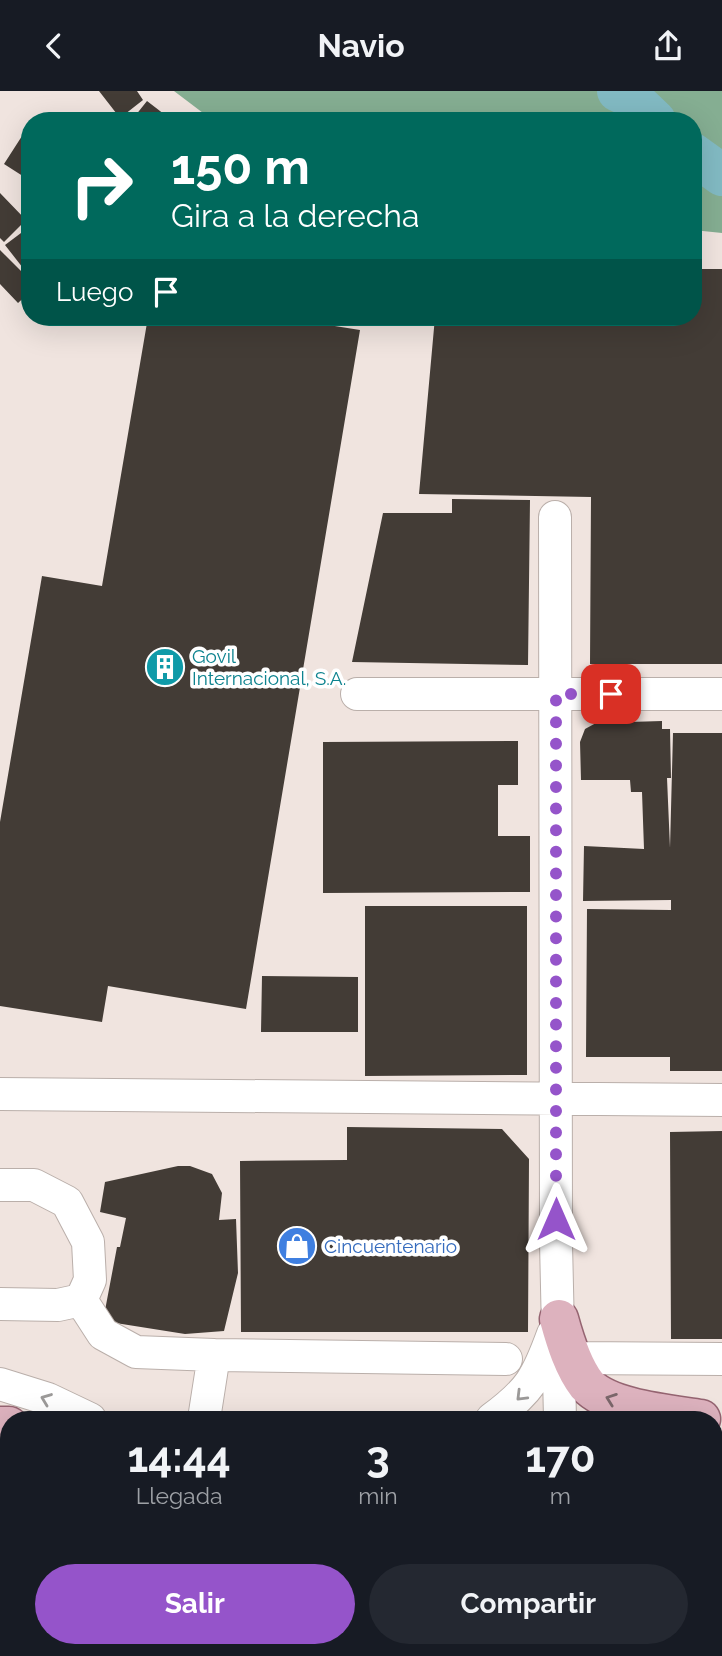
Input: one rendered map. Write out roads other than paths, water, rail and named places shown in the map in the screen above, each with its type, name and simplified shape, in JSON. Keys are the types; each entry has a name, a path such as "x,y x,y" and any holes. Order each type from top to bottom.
{"main road":[{"path":"559,1319 573,1358 589,1386 602,1397 653,1411"}],"street":[{"path":"555,517 556,1098 560,1411"},
{"path":"357,694 722,694"},
{"path":"0,1094 722,1100"},
{"path":"0,1185 34,1185 66,1202 88,1242 90,1280 81,1300"},
{"path":"0,1304 58,1305 81,1300"},
{"path":"81,1300 103,1334 136,1352 506,1359"},
{"path":"503,1411 520,1398 534,1381 559,1319"},
{"path":"205,1411 214,1355"},
{"path":"573,1358 722,1359"},
{"path":"0,1384 48,1399 73,1411"}],"waterway":[{"path":"618,91 629,96 646,112"},
{"path":"702,161 722,175"}],"place":[{"name":"Govil Internacional, S.A.","path":"165,667"},
{"name":"Cincuentenario","path":"297,1246"}]}
